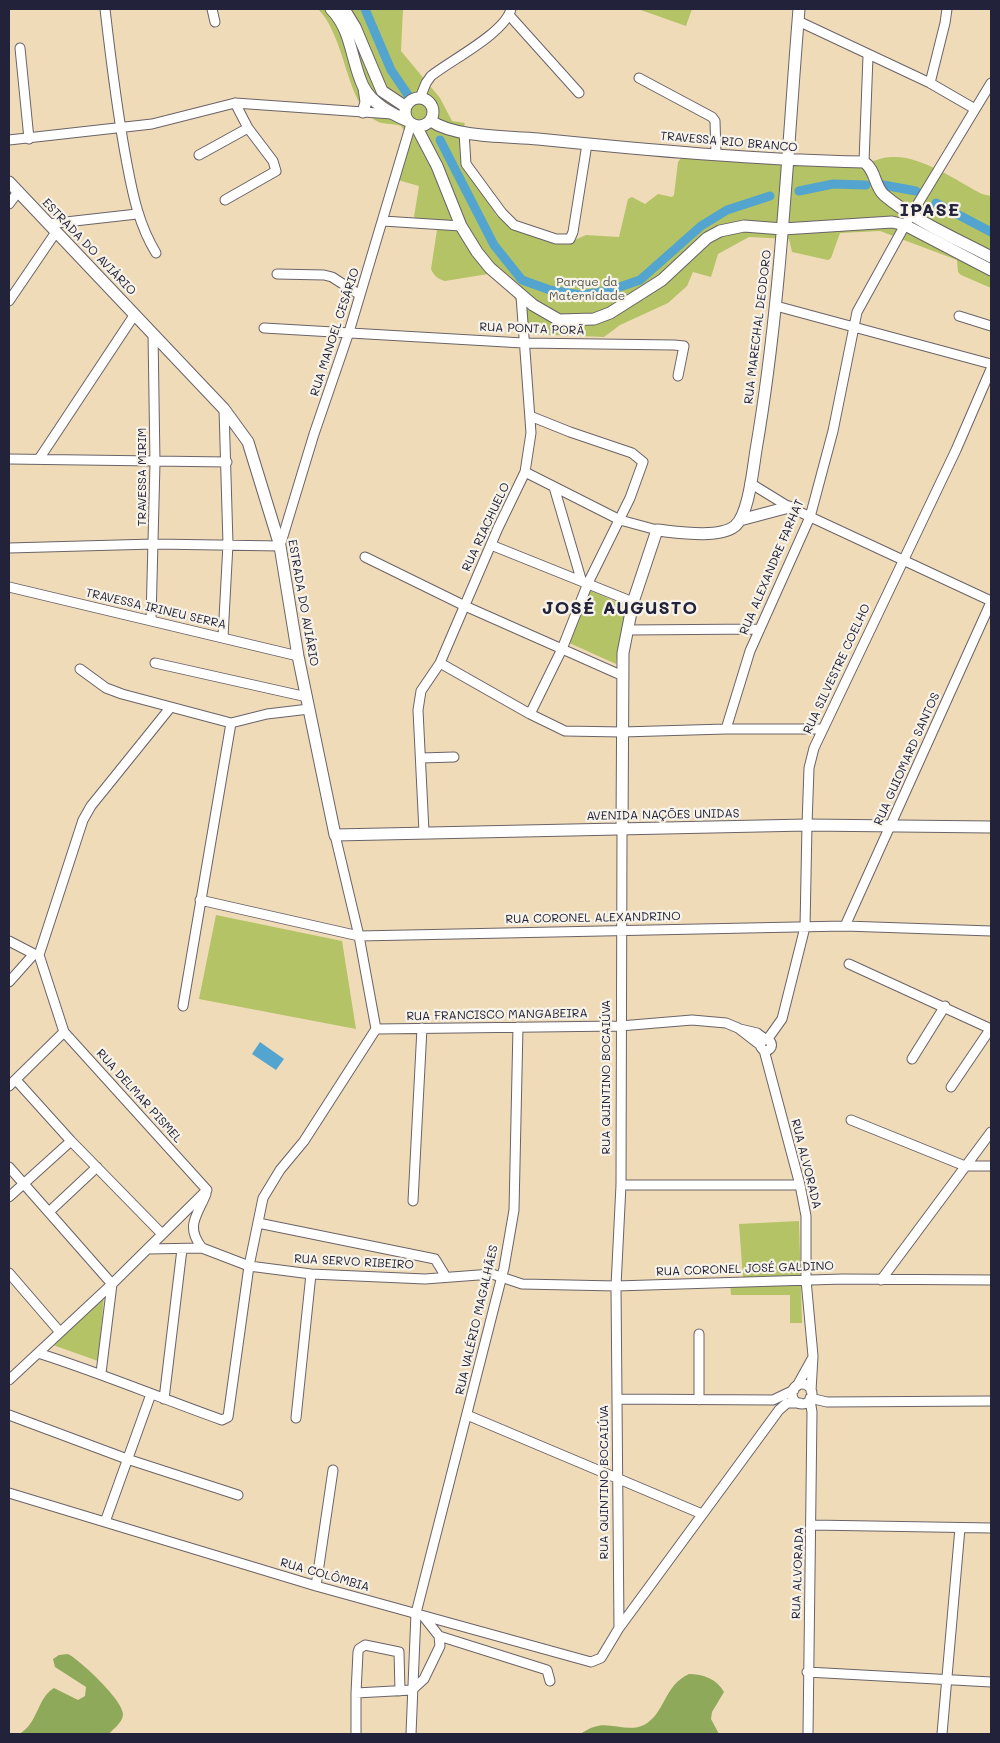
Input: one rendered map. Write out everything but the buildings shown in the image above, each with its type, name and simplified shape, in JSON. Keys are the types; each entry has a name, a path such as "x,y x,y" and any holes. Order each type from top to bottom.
{"street":[{"path":"105,9 120,128 137,214 145,235 156,253"},
{"path":"212,9 215,22"},
{"path":"331,9 345,30 363,86 366,102 363,112"},
{"path":"344,9 355,27 382,91 406,107"},
{"name":"RUA MARECHAL DEODORO","path":"740,520 750,483 769,371 789,161 799,9"},
{"path":"930,83 944,31 946,9"},
{"path":"420,98 431,76 497,28 510,12 579,92"},
{"path":"798,21 868,56 930,83 975,109"},
{"path":"20,48 29,139"},
{"path":"868,56 864,162 872,168 882,194 912,215 991,257"},
{"path":"639,78 712,116 715,121 716,154"},
{"name":"RUA ALEXANDRE FARHAT","path":"726,729 740,678 810,517 833,431 857,312 905,225 991,83"},
{"path":"9,140 120,128 176,119 235,103 392,114 420,98 432,106 434,114 431,121 424,126 412,124 392,114 374,101 363,86"},
{"path":"225,200 276,171 273,161 248,128 235,103"},
{"path":"406,107 405,114 437,166 461,226 490,268 533,306 559,320 594,320 610,313 642,295 662,280 707,238 720,231 744,226 783,229 878,222 905,225 991,270"},
{"name":"TRAVESSA RIO BRANCO","path":"431,121 439,126 464,132 587,144 789,161 864,162"},
{"name":"RUA MANOEL CESÁRIO","path":"280,546 314,434 349,332 412,124"},
{"path":"198,155 248,128"},
{"path":"464,132 466,164 502,213 514,225 556,239 570,239 573,232 587,144"},
{"name":"ESTRADA DO AVIÁRIO","path":"9,182 224,409 248,442 280,546 298,656 335,835 359,936 376,1029"},
{"path":"9,204 18,192"},
{"path":"9,301 52,228 137,214"},
{"path":"383,221 461,226"},
{"path":"277,274 324,275 332,277 360,295"},
{"name":"RUA RIACHUELO","path":"424,832 419,700 421,691 440,663 525,472 531,432 521,296"},
{"path":"776,306 991,364"},
{"path":"39,460 136,314"},
{"path":"959,316 991,326"},
{"name":"RUA PONTA PORÃ","path":"264,328 523,343 684,346 678,376"},
{"name":"TRAVESSA MIRIM","path":"151,620 155,463 153,333"},
{"name":"RUA SILVESTRE COELHO","path":"766,1045 782,1019 805,927 806,826 809,768 821,729 956,450 991,369"},
{"path":"223,637 228,544 224,409"},
{"path":"530,416 632,453 643,462 620,520 584,581 562,649 530,714"},
{"path":"9,459 155,463 226,462"},
{"path":"525,472 620,520 657,530 716,533 728,530 740,520 789,507"},
{"path":"750,483 789,507 902,562 991,602"},
{"path":"554,487 584,581"},
{"name":"RUA QUINTINO BOCAIÚVA","path":"620,1628 616,1286 620,1185 623,653 633,602 657,530"},
{"path":"9,548 154,544 280,546"},
{"path":"491,545 633,602"},
{"path":"365,557 464,606 623,676"},
{"name":"TRAVESSA IRINEU SERRA","path":"9,587 298,656"},
{"name":"RUA GUIOMARD SANTOS","path":"845,926 991,602"},
{"path":"627,630 760,629"},
{"path":"155,663 307,696"},
{"path":"440,663 530,714 565,731 821,729"},
{"path":"80,669 106,688 170,708 231,723 267,714 309,709"},
{"path":"9,982 36,954 83,820 91,806 170,708"},
{"path":"183,1006 231,723"},
{"path":"421,758 454,757"},
{"name":"AVENIDA NAÇÕES UNIDAS","path":"335,835 806,826 991,827"},
{"name":"RUA CORONEL ALEXANDRINO","path":"200,900 359,936 621,929 845,926 991,931"},
{"path":"9,941 36,954"},
{"name":"RUA DELMAR PISMEL","path":"36,954 64,1032 207,1190"},
{"path":"849,964 991,1028 951,1087"},
{"path":"912,1059 945,1006"},
{"name":"RUA FRANCISCO MANGABEIRA","path":"376,1029 620,1026 692,1020 726,1023 766,1045"},
{"name":"RUA VALÉRIO MAGALHÃES","path":"411,1734 412,1690 420,1615 501,1277 514,1210 518,1027"},
{"path":"412,1201 422,1028"},
{"path":"38,1353 101,1373 222,1420 230,1413 249,1266 263,1198 271,1181 304,1142 376,1029"},
{"path":"64,1032 12,1083 162,1234"},
{"name":"RUA ALVORADA","path":"766,1045 770,1069 800,1185 806,1216 806,1280 813,1356 807,1399"},
{"path":"851,1120 965,1166 991,1166"},
{"path":"881,1280 991,1132"},
{"path":"9,1198 71,1141"},
{"path":"9,1167 50,1211 112,1284 101,1373"},
{"path":"50,1211 97,1168"},
{"path":"620,1185 800,1185"},
{"path":"9,1378 38,1353 59,1330 112,1284 207,1190"},
{"path":"202,1248 194,1237 192,1226 207,1190"},
{"path":"179,1218 192,1226"},
{"path":"258,1223 435,1259 446,1277"},
{"name":"RUA SERVO RIBEIRO","path":"148,1249 202,1248 249,1266 311,1274 425,1279 492,1274 501,1277"},
{"path":"164,1399 182,1249"},
{"path":"9,1273 59,1330"},
{"path":"296,1418 311,1274"},
{"name":"RUA CORONEL JOSÉ GALDINO","path":"501,1277 522,1284 616,1286 806,1280 991,1280"},
{"path":"698,1400 699,1334"},
{"path":"777,1404 795,1388 813,1356"},
{"name":"RUA ALVORADA","path":"807,1399 794,1398 795,1388 807,1385 807,1399 812,1412 812,1525 807,1672 808,1734"},
{"path":"105,1522 151,1394"},
{"path":"618,1399 698,1400 777,1404 807,1399 827,1402 991,1401"},
{"name":"RUA COLÔMBIA","path":"9,1493 316,1586 591,1662 601,1658 777,1404"},
{"path":"9,1415 127,1459 238,1496"},
{"path":"467,1415 702,1514"},
{"path":"316,1586 333,1470"},
{"path":"812,1525 991,1528"},
{"path":"942,1734 960,1528"},
{"path":"420,1615 439,1636 547,1670 550,1681"},
{"path":"356,1692 412,1690 424,1679 437,1655 440,1646 439,1636"},
{"path":"356,1734 358,1652 365,1646 399,1652 400,1691"},
{"path":"807,1672 947,1678 991,1682"}],"green space":[{"name":"Parque da Maternidade","path":"318,9 403,9 401,51 440,98 452,121 465,123 461,136 479,187 496,215 508,225 521,231 570,242 586,235 619,237 628,199 632,197 645,204 658,194 672,197 674,195 678,162 681,158 861,165 884,158 903,157 926,164 982,194 991,196 991,288 961,275 958,272 957,260 880,231 840,233 831,258 828,260 792,252 789,239 749,237 718,254 711,277 693,272 687,286 668,303 620,325 604,337 529,334 525,319 514,297 488,274 445,281 433,274 431,269 437,230 414,217 419,186 398,180 410,138 401,126 378,122 365,111 352,85 335,36"},
{"path":"638,9 692,9 686,26"},
{"path":"589,590 626,606 616,664 567,642"},
{"path":"216,915 342,941 356,1029 199,999"},
{"path":"799,1221 802,1323 790,1323 790,1295 731,1295 730,1281 743,1278 739,1224"},
{"path":"104,1297 98,1361 53,1345"},
{"path":"68,1654 110,1692 122,1709 121,1721 109,1734 19,1734 30,1724 48,1692 54,1688 78,1700 85,1696 86,1687 55,1667 53,1659 59,1655"},
{"path":"689,1674 709,1678 718,1684 724,1692 712,1712 711,1719 719,1734 580,1734 590,1728 606,1725 632,1728 644,1725 656,1714 674,1685"}],"water":[{"path":"260,1042 284,1059 276,1070 252,1054"}],"waterway":[{"path":"365,9 391,70 408,95"},
{"path":"440,140 494,245 522,280 550,290 581,295 608,291 640,280 701,226 727,210 770,196"},
{"path":"799,191 833,184 866,185"},
{"path":"883,185 916,191"},
{"path":"936,203 991,232"}],"district":[{"name":"IPASE","path":"930,210"},
{"name":"JOSÉ AUGUSTO","path":"620,608"}]}
